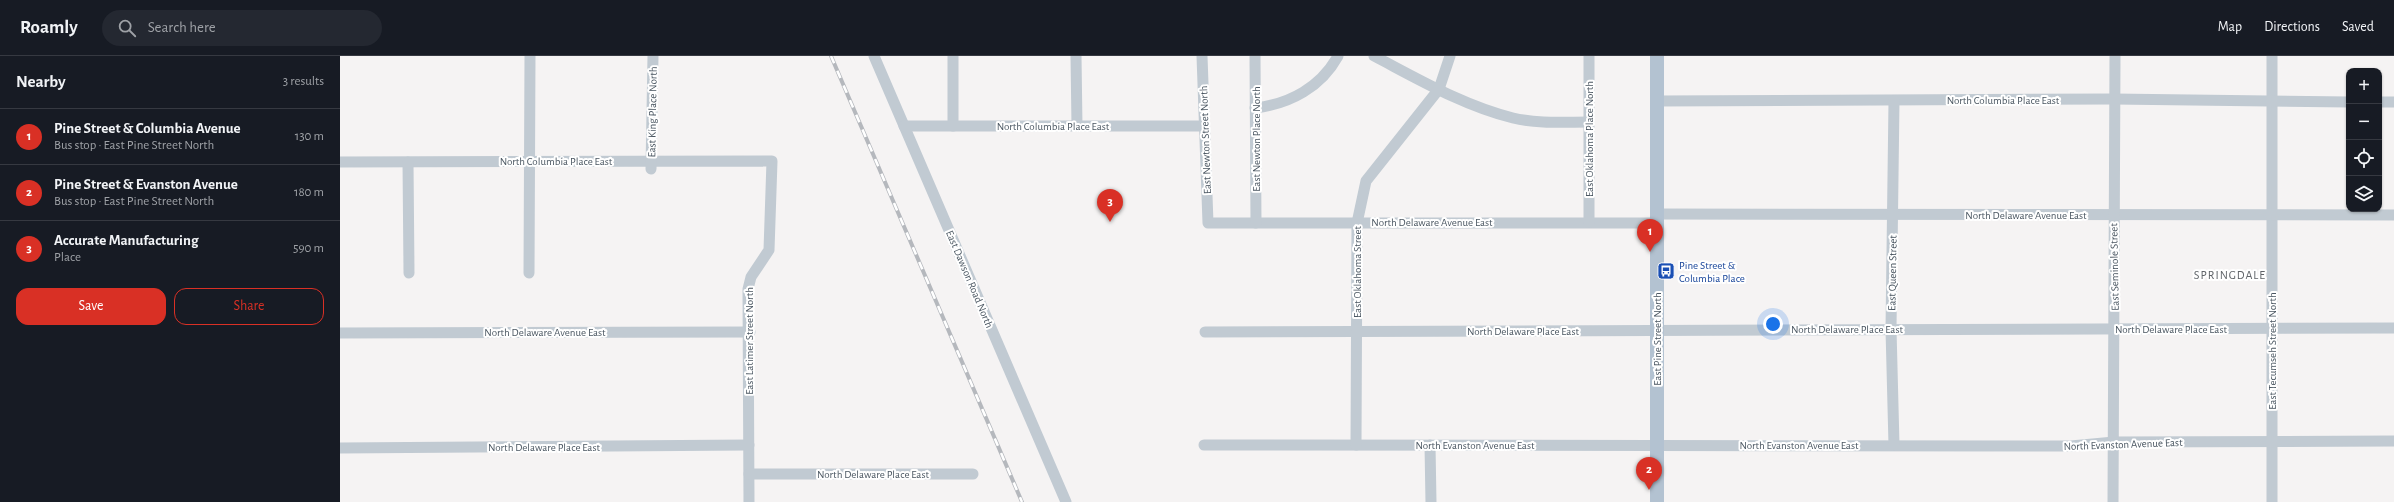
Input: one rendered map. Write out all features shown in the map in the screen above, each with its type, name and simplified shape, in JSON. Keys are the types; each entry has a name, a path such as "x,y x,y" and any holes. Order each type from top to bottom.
{"main road":[{"name":"East Pine Street North","path":"1657,56 1657,502"}],"street":[{"path":"529,273 530,56"},
{"name":"East King Place North","path":"651,165 653,56"},
{"name":"East Dawson Road North","path":"874,56 1066,502"},
{"path":"953,56 953,126"},
{"path":"1076,56 1077,126"},
{"name":"East Newton Street North","path":"1202,56 1203,126 1208,223"},
{"name":"East Newton Place North","path":"1255,56 1256,223"},
{"path":"1256,108 1274,105 1305,92 1323,77 1338,56"},
{"path":"1374,56 1439,89 1513,118 1545,122 1589,122"},
{"name":"East Oklahoma Street","path":"1356,445 1356,223 1366,181 1439,89 1450,56"},
{"name":"East Oklahoma Place North","path":"1589,56 1589,222"},
{"name":"East Seminole Street","path":"2113,502 2115,328 2115,56"},
{"name":"East Tecumseh Street North","path":"2272,56 2272,502"},
{"name":"North Columbia Place East","path":"1657,100 1894,101 2114,99 2346,102"},
{"name":"East Queen Street","path":"1894,101 1894,215 1891,329 1894,445"},
{"path":"2382,102 2394,102"},
{"name":"North Columbia Place East","path":"904,126 1203,126"},
{"name":"North Columbia Place East","path":"340,162 529,161 651,165 772,161"},
{"name":"East Latimer Street North","path":"749,502 750,332 748,289 751,277 769,250 772,161"},
{"path":"408,162 409,274"},
{"name":"North Delaware Avenue East","path":"1208,223 1589,222 1657,218 1894,215 2394,215"},
{"name":"North Delaware Place East","path":"1205,332 2394,328"},
{"name":"North Delaware Avenue East","path":"340,333 750,332"},
{"name":"North Evanston Avenue East","path":"1204,445 2070,446 2114,442 2394,441"},
{"name":"North Delaware Place East","path":"340,448 749,445"},
{"path":"1430,445 1431,502"},
{"name":"North Delaware Place East","path":"749,474 973,474"}],"railway":[{"path":"831,56 1022,502"}],"place":[{"name":"Accurate Manufacturing","path":"1110,222"},
{"name":"Pine Street & Columbia Avenue","path":"1650,252"},
{"name":"Pine Street & Columbia Place","path":"1666,271"},
{"name":"Pine Street & Evanston Avenue","path":"1649,490"}],"district":[{"name":"SPRINGDALE","path":"2230,275"}]}
